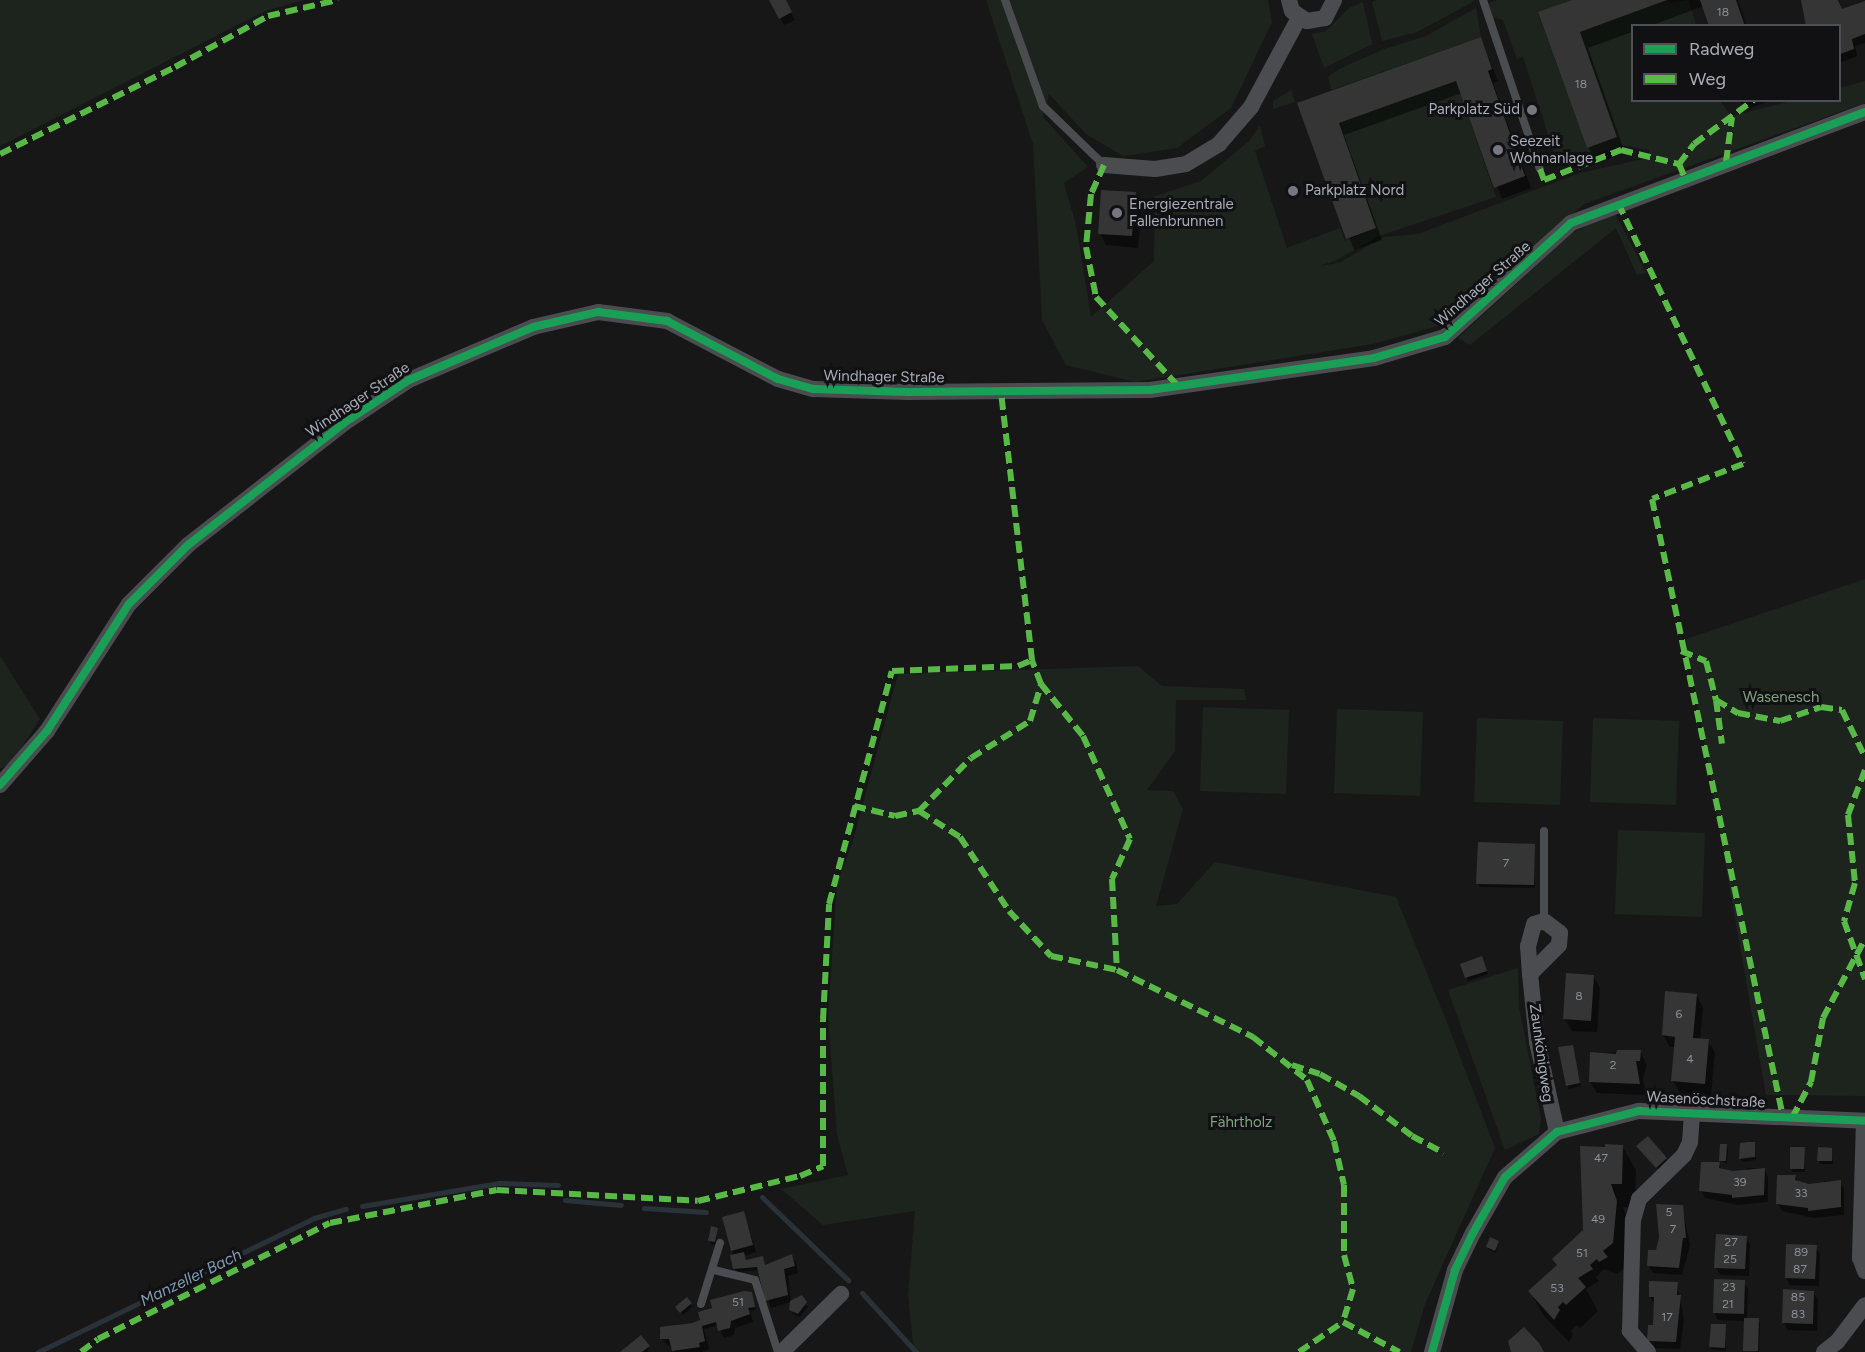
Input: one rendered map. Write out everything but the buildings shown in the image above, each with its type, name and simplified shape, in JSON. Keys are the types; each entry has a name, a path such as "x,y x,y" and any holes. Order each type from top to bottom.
{"street":[{"path":"1289,0 1299,18"},
{"path":"1299,18 1316,21 1325,18 1335,0"},
{"path":"1104,165 1155,169 1186,164 1219,144 1251,107 1299,18"},
{"name":"Windhager Straße","path":"0,785 47,731 129,604 188,545 334,430 408,380 532,327 598,312 633,314 667,321 697,334 778,379 814,389 885,392 1150,390 1374,358 1445,337 1571,223 1865,112"},
{"path":"1530,974 1559,945 1560,933 1545,921"},
{"name":"Zaunkönigweg","path":"1545,921 1534,924 1529,932 1530,974 1537,1042 1557,1132"},
{"name":"Wasenöschstraße","path":"1432,1352 1455,1270 1478,1224 1505,1177 1557,1132 1639,1110 1864,1121"},
{"path":"1648,1352 1630,1331 1633,1220 1639,1199 1684,1155 1690,1142 1692,1114"},
{"path":"1864,1121 1860,1247 1865,1271"},
{"path":"782,1352 841,1294"},
{"path":"1824,1352 1837,1342 1865,1305"}],"lane":[{"path":"1005,0 1043,106 1104,165"},
{"path":"1483,0 1540,169"},
{"path":"1544,831 1545,921"},
{"path":"701,1304 714,1270 720,1243"},
{"path":"714,1270 755,1280 778,1352"}],"green space":[{"path":"0,0 304,0 265,11 0,146"},
{"path":"986,0 1268,0 1272,22 1231,108 1177,148 1123,156 1086,134 1049,94 1043,117 1088,167 1064,183 1076,225 1091,317 1154,261 1155,196 1201,181 1249,141 1260,125 1265,146 1255,151 1287,248 1340,228 1345,241 1376,228 1339,123 1456,81 1496,197 1379,236 1335,261 1318,266 1339,263 1384,237 1418,234 1580,173 1648,158 1649,150 1622,145 1564,166 1556,159 1523,57 1517,59 1503,20 1492,17 1489,3 1498,0 1572,0 1538,13 1587,148 1617,137 1580,32 1668,0 1669,3 1689,0 1696,24 1631,24 1631,102 1721,102 1731,116 1787,102 1841,102 1841,88 1865,81 1865,103 1584,204 1445,324 1373,344 1135,382 1066,365 1042,320 1033,144"},
{"path":"1376,0 1473,0 1473,2 1417,32 1382,41 1372,2"},
{"path":"1363,2 1372,44 1324,68 1312,34 1326,31 1349,8"},
{"path":"1476,8 1481,37 1331,90 1328,77 1339,69 1382,50 1426,36"},
{"path":"1291,90 1295,102 1273,109 1273,101"},
{"path":"1614,211 1646,273 1637,275 1616,228 1470,345 1458,338 1572,233"},
{"name":"Wasenesch","path":"1865,579 1865,1096 1766,1095 1686,639"},
{"path":"0,656 40,719 12,762 0,769"},
{"name":"Fährtholz","path":"1138,666 1162,686 1244,689 1246,700 1176,700 1175,751 1147,790 1173,791 1183,809 1156,906 1177,904 1215,862 1396,897 1448,1025 1495,1148 1425,1304 1411,1352 914,1352 908,1295 915,1211 823,1225 781,1189 848,1175 837,1135 828,1016 837,884 852,844 898,674"},
{"path":"1203,707 1289,710 1286,794 1200,791"},
{"path":"1337,709 1423,712 1420,796 1334,793"},
{"path":"1477,718 1563,721 1560,805 1474,802"},
{"path":"1593,718 1679,721 1676,805 1590,802"},
{"path":"1618,830 1705,833 1702,917 1615,914"},
{"path":"1518,968 1519,1007 1541,1118 1539,1134 1505,1150 1448,990"}],"waterway":[{"name":"Manzeller Bach","path":"362,1206 499,1183 558,1185"},
{"name":"Manzeller Bach","path":"762,1197 848,1280"},
{"name":"Manzeller Bach","path":"565,1200 621,1205"},
{"name":"Manzeller Bach","path":"644,1208 706,1212"},
{"name":"Manzeller Bach","path":"38,1352 314,1218 346,1209"},
{"name":"Manzeller Bach","path":"862,1293 916,1352"}],"marked path":[{"path":"0,154 175,67 268,16 338,0"},
{"path":"1679,164 1694,144 1751,102"},
{"path":"1726,162 1732,117"},
{"path":"1540,169 1544,180 1621,150 1679,164 1685,178"},
{"path":"1104,165 1091,194 1086,247 1096,297 1178,386"},
{"path":"1618,203 1743,464 1652,499 1783,1117"},
{"path":"854,806 895,816 919,811 971,758 1030,721 1041,684 1032,660 1001,393"},
{"path":"1681,651 1706,661 1716,700 1738,713 1780,721 1821,707 1842,710 1865,757"},
{"path":"81,1352 98,1339 330,1223 497,1190 698,1201 800,1176 823,1166 823,1020 829,904 892,671 1018,666 1032,660"},
{"path":"1041,684 1083,736 1130,839 1112,879 1117,970"},
{"path":"1716,700 1722,744"},
{"path":"1865,770 1848,815 1855,883 1844,921 1865,979"},
{"path":"919,811 960,837 1009,911 1051,956 1117,970 1253,1037 1307,1080 1334,1141 1344,1185 1344,1255 1353,1289 1343,1322"},
{"path":"1792,1118 1811,1082 1823,1018 1865,939"},
{"path":"1292,1065 1320,1074 1359,1096 1412,1136 1444,1153"},
{"path":"1299,1352 1343,1322 1399,1352"}],"cycle path":[{"path":"0,785 47,731 129,604 188,545 344,423 409,380 533,327 598,312 667,321 778,379 814,389 908,392 1150,390 1374,358 1445,337 1571,223 1865,112"},
{"path":"1432,1352 1455,1270 1473,1233 1505,1177 1557,1132 1639,1111 1865,1121"}],"place":[{"name":"Parkplatz Süd","path":"1532,110"},
{"name":"Seezeit Wohnanlage","path":"1498,150"},
{"name":"Parkplatz Nord","path":"1293,191"},
{"name":"Energiezentrale Fallenbrunnen","path":"1117,213"}]}
